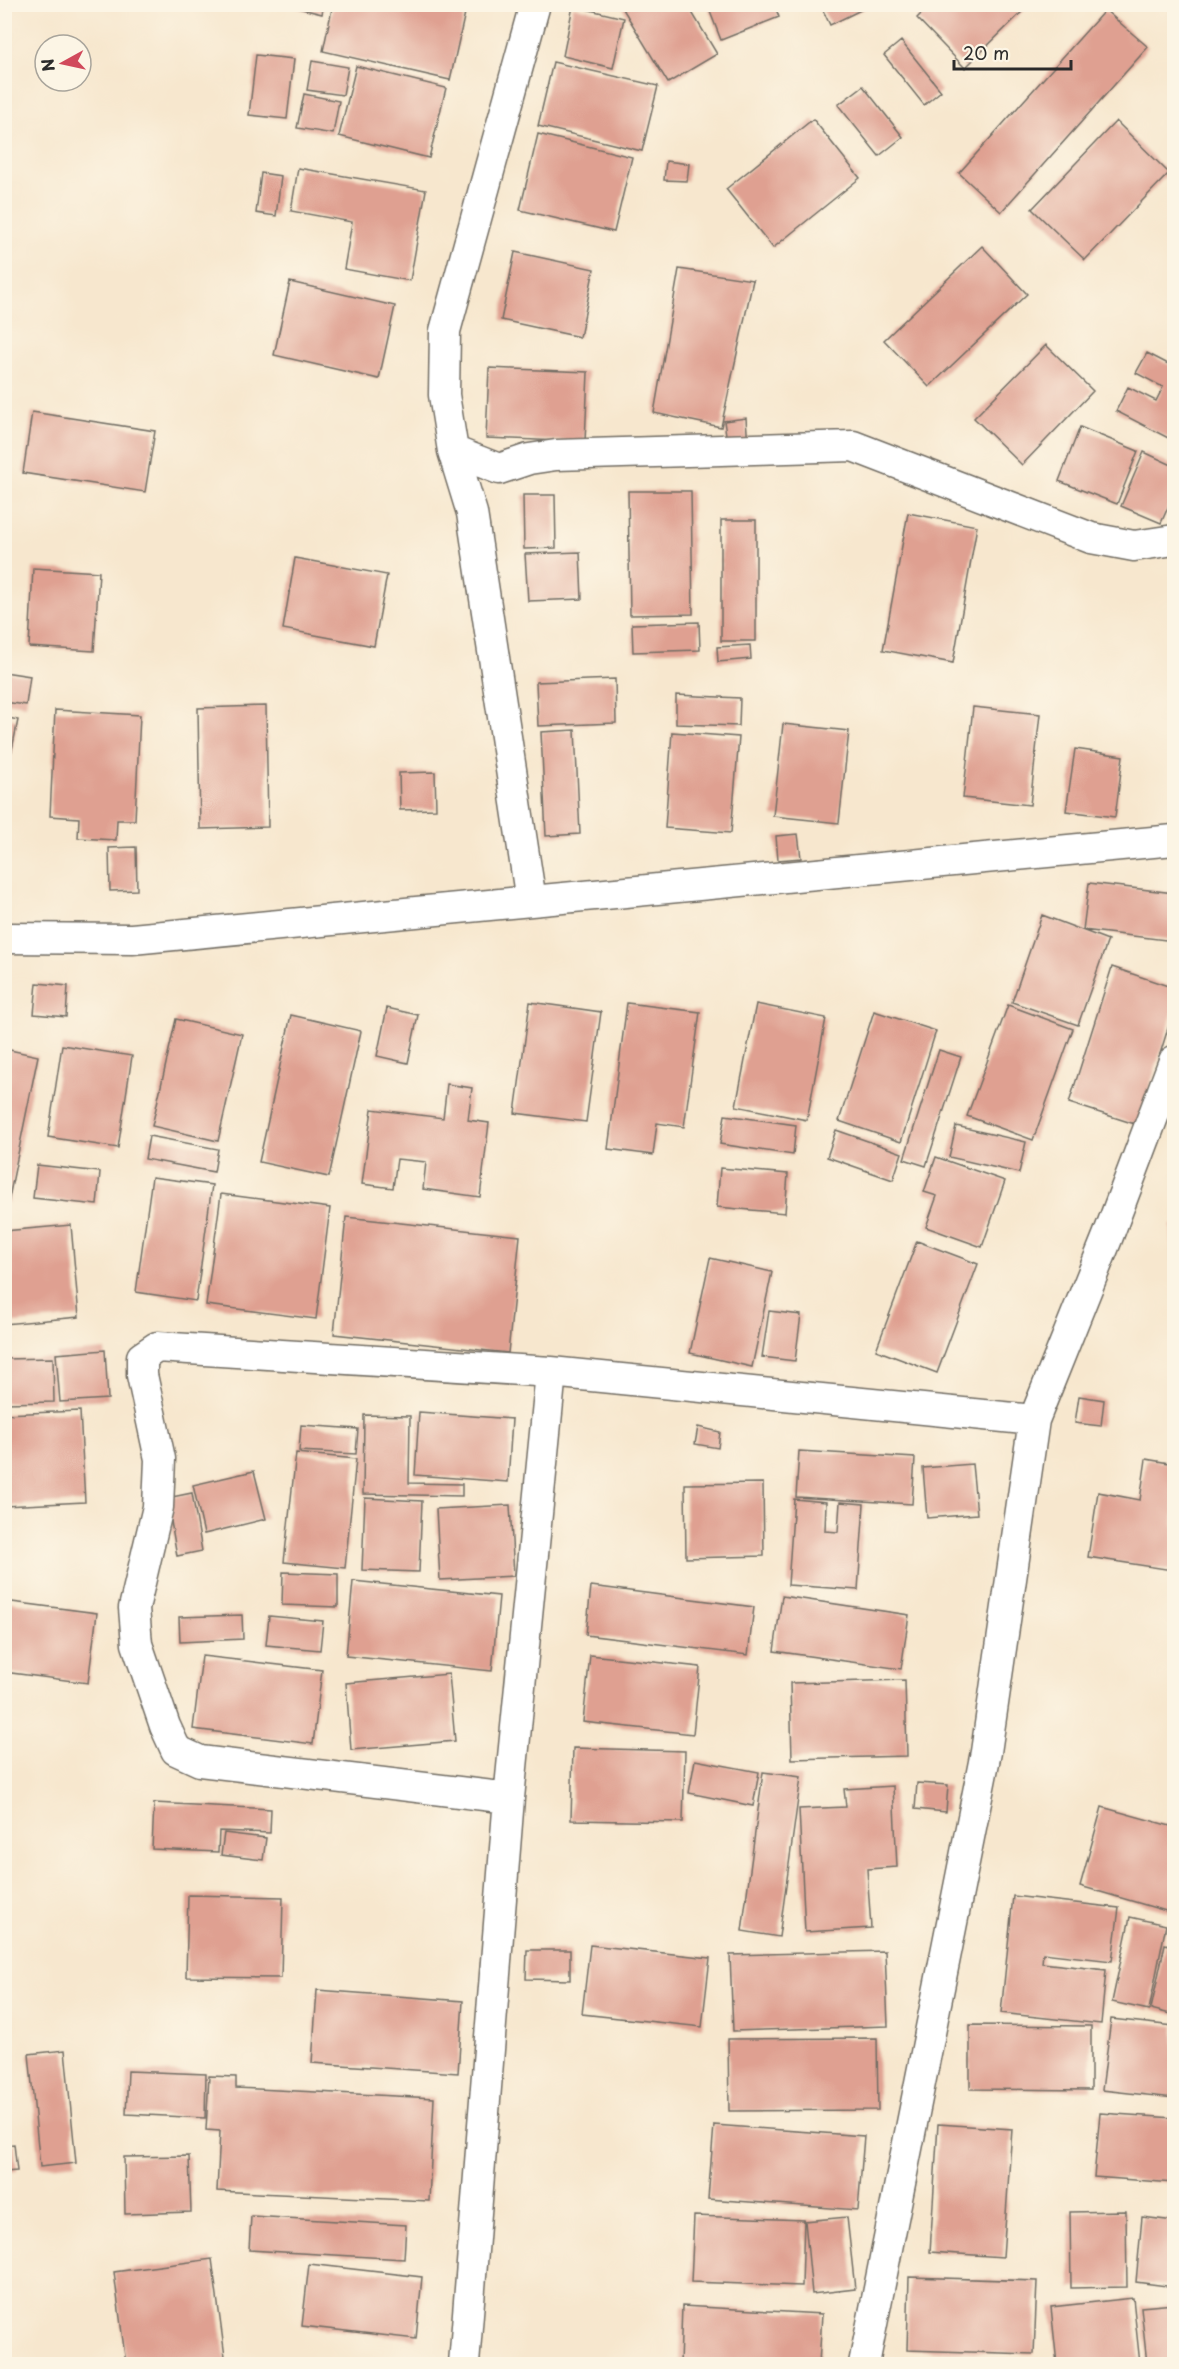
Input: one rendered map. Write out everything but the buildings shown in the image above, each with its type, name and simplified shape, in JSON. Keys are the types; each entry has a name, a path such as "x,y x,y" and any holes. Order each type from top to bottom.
{"street":[{"path":"531,902 472,513 453,451 444,395 445,331 535,4"},
{"path":"453,451 499,469 529,459 556,455 854,446 1091,538 1134,546 1174,540"},
{"path":"472,513 499,469"},
{"path":"4,938 132,939 1174,840"},
{"path":"864,2364 986,1752 1034,1419 1108,1236 1174,1061"},
{"path":"509,1798 200,1761 176,1750 165,1726 136,1635 134,1608 158,1507 160,1458 142,1375 142,1357 157,1347 551,1372 1034,1419"},
{"path":"464,2364 509,1798 551,1372"}]}
